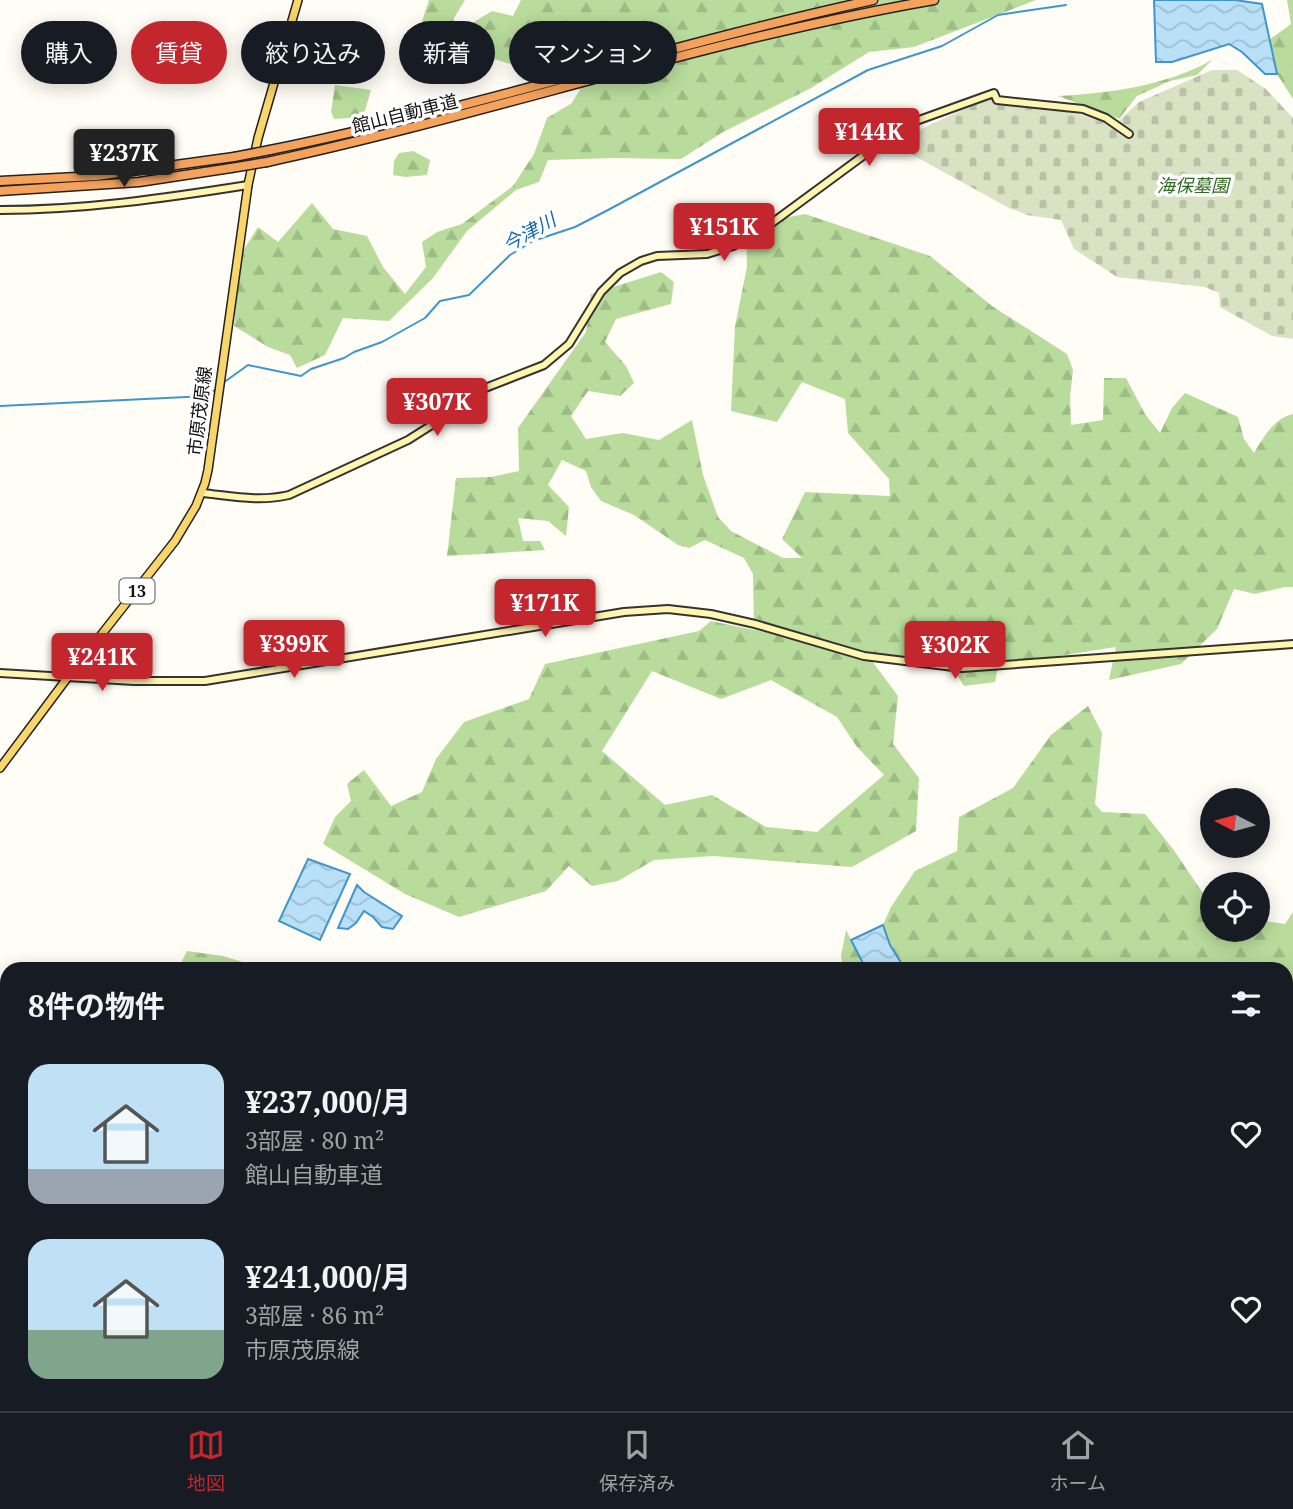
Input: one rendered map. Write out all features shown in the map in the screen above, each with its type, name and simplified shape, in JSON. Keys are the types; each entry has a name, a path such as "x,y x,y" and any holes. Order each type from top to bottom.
{"highway":[{"name":"館山自動車道","path":"0,181 124,173 270,150 415,117 670,48 873,0"},
{"name":"館山自動車道","path":"0,191 128,183 267,162 404,131 798,27 934,0"}],"main road":[{"name":"市原茂原線","path":"0,768 176,541 202,493 208,470 248,185 258,138 298,0"}],"street":[{"path":"202,493 250,500 289,495 408,440 480,390 544,365 569,344 601,292 620,273 657,256 707,254 733,246 761,231 905,125 995,93 997,100 1083,108 1106,118 1129,134"},
{"path":"0,210 129,202 248,185"},
{"path":"0,673 134,681 205,681 624,612 668,609 711,614 755,624 864,656 932,666 962,667 1293,644"}],"green space":[{"path":"429,0 465,0 454,21 422,21"},
{"path":"521,0 1036,0 914,47 869,52 811,88 723,132 681,159 548,160 539,182 516,190 467,231 433,278 389,321 343,318 325,355 297,368 290,355 268,347 234,326 239,257 258,227 278,242 312,203 333,229 367,236 383,267 405,294 426,267 422,242 437,232 462,224 513,186 534,154 547,118 572,103 583,84 677,84 677,21 509,21 509,64 495,59 495,21 476,21 492,11 513,16"},
{"path":"1287,0 1293,0 1293,99 1277,74 1269,40 1291,24"},
{"path":"1212,60 1197,75 1170,81 1137,96 1119,119 1058,96 1137,87 1176,76"},
{"name":"海保墓園","path":"1212,70 1237,70 1266,89 1293,118 1293,339 1272,336 1220,307 1219,293 1205,287 1117,277 1074,249 1061,220 1027,215 1007,207 891,143 990,97 1082,115 1113,126 1139,102"},
{"path":"335,85 371,90 363,117 334,119 331,112"},
{"path":"413,151 430,160 427,175 393,175 394,161 399,153"},
{"path":"805,214 930,256 992,306 1067,354 1073,370 1071,425 1103,420 1104,378 1126,378 1145,414 1160,433 1172,408 1185,393 1238,417 1244,439 1254,453 1275,424 1293,414 1293,587 1255,594 1234,589 1217,629 1181,664 1109,680 1116,647 1033,660 999,662 995,682 964,686 949,662 885,657 872,661 898,696 893,744 919,778 916,831 852,867 713,856 654,860 618,881 592,886 569,866 546,891 459,917 405,894 323,844 335,817 351,801 347,784 364,770 391,806 422,792 436,759 464,722 529,699 545,664 699,631 711,621 754,630 753,574 744,558 705,540 689,548 678,545 634,515 601,501 591,487 586,471 562,460 548,485 569,507 566,536 548,521 518,518 523,541 540,541 545,550 447,556 456,478 491,477 519,471 518,428 586,332 591,294 661,272 674,282 671,304 616,319 605,342 626,366 634,383 620,396 588,391 571,416 586,439 623,433 659,440 692,420 703,475 718,517 731,531 783,558 802,558 782,539 805,492 890,496 889,479 848,433 845,399 802,382 777,422 731,411 735,326 747,267 746,225","holes":["652,671 721,699 771,680 837,717 857,747 884,775 817,832 766,827 712,795 665,805 602,751"]},
{"path":"1088,706 1102,733 1095,804 1102,812 1145,814 1173,849 1200,889 1200,942 1270,942 1270,922 1285,924 1293,912 1293,962 901,962 890,945 883,925 891,907 915,871 957,851 959,817 1013,788 1051,735"},
{"path":"846,930 862,962 842,962"},
{"path":"187,951 243,962 182,962"}],"water":[{"path":"1154,0 1235,0 1262,4 1277,74 1265,74 1242,52 1229,44 1172,62 1156,62"},
{"path":"308,859 350,874 320,940 279,921"},
{"path":"357,885 402,916 393,929 382,927 364,911 348,929 338,928"},
{"path":"883,925 890,945 901,962 862,962 851,940"}],"waterway":[{"name":"今津川","path":"223,383 248,365 301,376 311,369 382,342 425,318 440,301 469,295 510,255 533,241 575,227 868,70 942,46 998,15 1066,5"},
{"name":"今津川","path":"0,406 207,396 216,389"}]}
